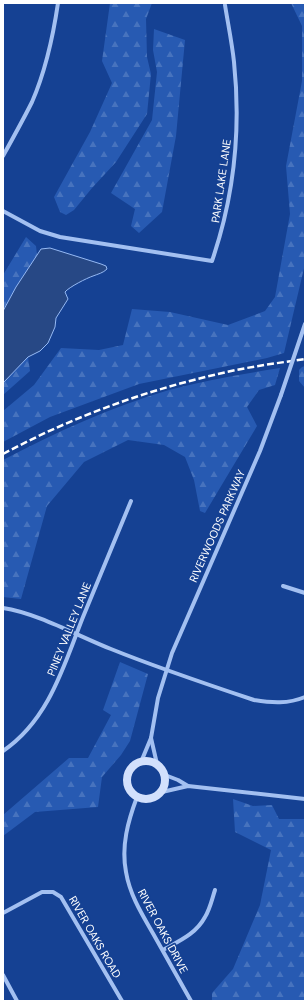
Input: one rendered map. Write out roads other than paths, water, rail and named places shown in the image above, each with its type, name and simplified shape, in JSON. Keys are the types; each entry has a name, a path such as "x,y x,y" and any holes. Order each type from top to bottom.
{"street":[{"path":"3,156 25,117 39,83 50,48 58,3"},
{"name":"PARK LAKE LANE","path":"3,211 40,231 60,237 212,261 227,212 233,176 236,131 237,108 234,63 225,5"},
{"name":"RIVERWOODS PARKWAY","path":"141,762 151,738 158,698 165,670 258,457 305,323"},
{"name":"PINEY VALLEY LANE","path":"3,751 36,719 55,687 131,501"},
{"path":"283,586 305,593"},
{"path":"3,608 25,614 165,670 254,700 284,703 305,697"},
{"name":"RIVERWOODS PARKWAY","path":"151,738 157,764"},
{"path":"188,786 165,774 157,764 149,761 141,762 135,765 127,778 131,792 137,797 143,799 150,799 162,792 188,786 305,799"},
{"path":"162,792 166,780 165,774"},
{"name":"RIVER OAKS DRIVE","path":"137,797 126,832 126,872 134,898 191,1001"},
{"path":"162,950 189,936 199,925 205,917 215,890"},
{"name":"RIVER OAKS ROAD","path":"3,913 42,892 53,892 61,896 122,1001"},
{"path":"3,975 17,1001"}],"railway":[{"path":"3,454 30,440 85,416 141,395 227,372 305,359"}]}
